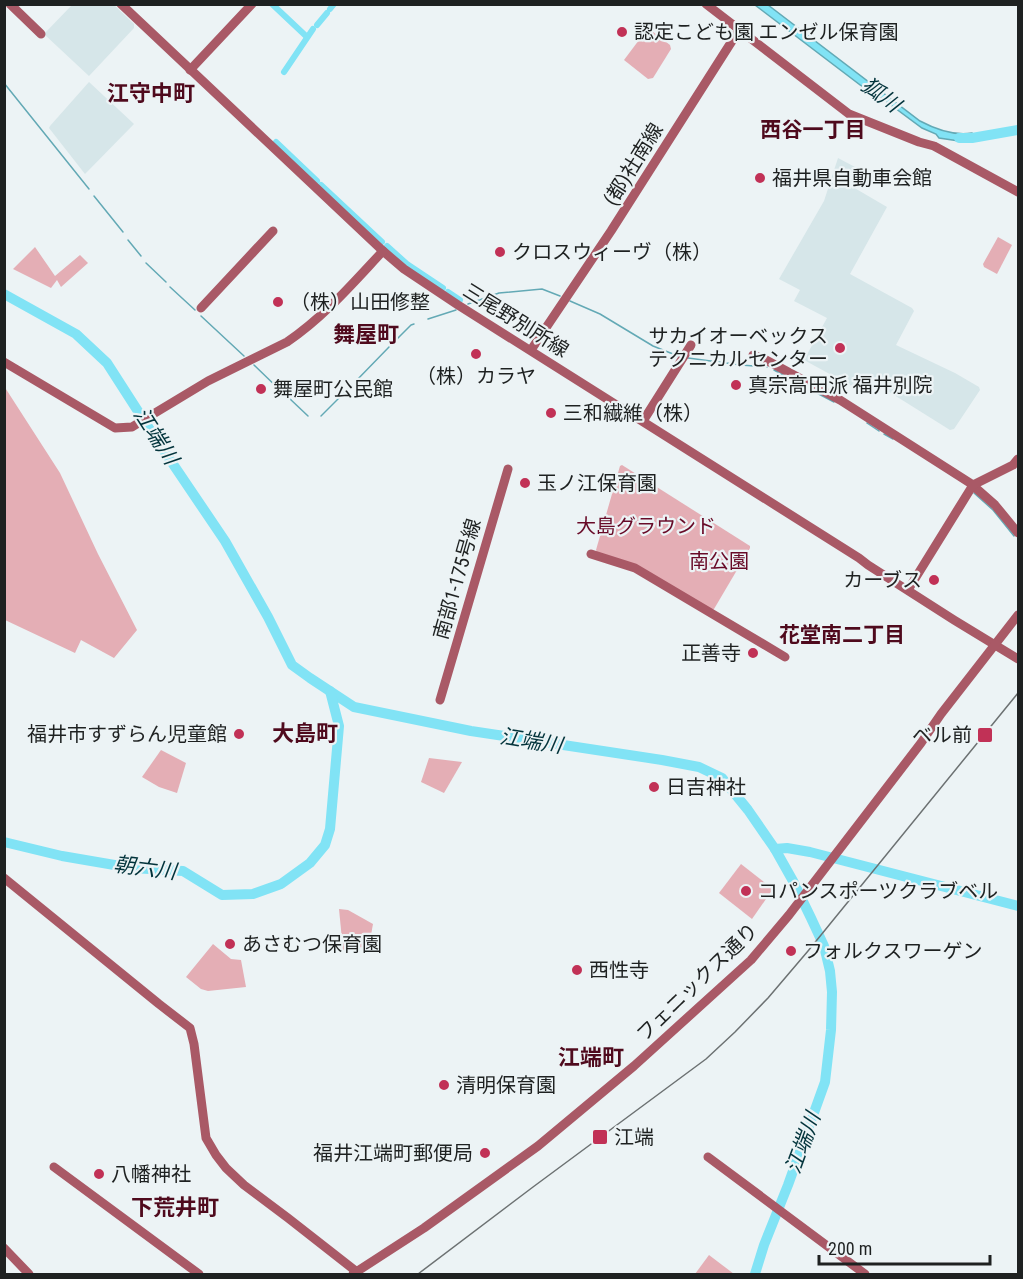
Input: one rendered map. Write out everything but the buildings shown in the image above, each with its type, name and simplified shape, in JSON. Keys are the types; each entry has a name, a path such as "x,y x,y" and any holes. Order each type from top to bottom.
{"street":[{"path":"10,4 41,34"},
{"name":"三尾野別所線","path":"122,4 382,251 412,274 1018,659"},
{"path":"190,70 252,4"},
{"path":"706,4 849,114 934,146 1018,192"},
{"name":"(都)社南線","path":"531,350 611,231 739,30"},
{"path":"201,308 273,231"},
{"path":"4,362 116,428 132,426 208,381 298,335 341,296 382,251"},
{"path":"643,422 691,345"},
{"path":"753,355 840,400 973,485 995,505 1018,533"},
{"path":"908,590 973,485 1013,465 1018,459"},
{"name":"南部1-175号線","path":"440,700 508,469"},
{"path":"591,554 635,568 785,657"},
{"name":"フェニックス通り","path":"355,1273 424,1228 538,1146 634,1066 751,960 789,915 1018,615"},
{"path":"4,878 190,1028 206,1138 216,1155 244,1185 355,1273"},
{"path":"708,1157 865,1275"},
{"path":"54,1167 199,1275"},
{"path":"4,1248 29,1275"}],"shaded area":[{"path":"72,5 114,5 134,24 134,28 89,76 44,34"},
{"path":"89,82 134,124 85,174 49,128"},
{"path":"838,158 855,167 846,183 887,207 850,274 914,311 896,345 979,387 980,390 954,429 950,430 867,378 859,390 804,360 827,318 794,301 800,290 779,279 824,201"}],"green space":[{"path":"648,28 670,45 671,49 653,78 648,79 624,60"},
{"path":"998,237 1012,245 997,274 984,267 983,264"},
{"path":"35,247 55,276 80,255 88,263 61,287 57,280 51,288 13,269"},
{"path":"4,386 60,473 137,630 114,658 81,640 75,653 5,620"},
{"name":"大島グラウンド","path":"622,465 750,546 714,609 597,552"},
{"path":"161,750 186,763 177,793 159,787 142,777"},
{"path":"429,758 462,762 444,793 421,782"},
{"name":"コパンスポーツクラブベル","path":"741,864 773,889 752,919 719,893"},
{"path":"339,909 348,910 373,924 369,946 343,950"},
{"path":"213,944 231,959 241,960 246,987 208,991 201,989 186,977"},
{"path":"709,1255 734,1274 695,1274"}],"water":[{"path":"755,5 768,5 920,121 958,134 972,133 973,140 959,141 939,138 936,134 922,128 880,97 876,97"}],"waterway":[{"path":"272,4 307,37"},
{"path":"330,9 334,4"},
{"path":"317,25 327,13"},
{"path":"284,72 313,29"},
{"path":"4,83 89,189"},
{"name":"狐川","path":"959,138 1018,130"},
{"path":"276,142 317,181"},
{"path":"321,185 382,242"},
{"path":"94,196 123,232"},
{"path":"128,240 141,256"},
{"path":"387,246 407,264 443,288"},
{"path":"146,263 166,282"},
{"path":"170,287 195,310"},
{"path":"468,304 499,293 542,289 560,296"},
{"path":"448,292 460,300"},
{"name":"江端川","path":"4,294 76,334 107,363 225,541 292,665 310,678 354,707 471,731 699,767 722,778 748,810 775,849 793,881 824,946 832,992 831,1030 825,1082 755,1274"},
{"path":"570,301 600,314 653,346 678,356"},
{"path":"428,319 456,310"},
{"path":"201,316 244,356"},
{"path":"396,340 414,324"},
{"path":"355,382 389,347"},
{"path":"688,358 767,367"},
{"path":"254,365 283,393"},
{"path":"774,370 787,377"},
{"path":"794,381 834,402"},
{"path":"321,416 348,389"},
{"path":"289,398 308,416"},
{"path":"867,423 879,431"},
{"path":"884,434 893,439"},
{"path":"974,493 993,510 1014,536"},
{"name":"朝六川","path":"4,842 62,856 132,868 183,871 222,895 253,894 281,884 310,863 325,845 330,829 339,726 330,691"},
{"path":"775,849 787,848 810,852 1018,906"}],"tram line":[{"path":"418,1274 706,1059 735,1032 808,951 1018,693"}],"place":[{"name":"認定こども園 エンゼル保育園","path":"622,32"},
{"name":"福井県自動車会館","path":"760,178"},
{"name":"クロスウィーヴ（株）","path":"500,252"},
{"name":"（株）山田修整","path":"278,302"},
{"name":"サカイオーベックス テクニカルセンター","path":"840,348"},
{"name":"（株）カラヤ","path":"476,354"},
{"name":"真宗高田派 福井別院","path":"736,385"},
{"name":"舞屋町公民館","path":"261,389"},
{"name":"三和繊維（株）","path":"551,413"},
{"name":"玉ノ江保育園","path":"525,483"},
{"name":"カーブス","path":"934,580"},
{"name":"正善寺","path":"753,653"},
{"name":"福井市すずらん児童館","path":"239,734"},
{"name":"ベル前","path":"985,735"},
{"name":"日吉神社","path":"654,787"},
{"name":"コパンスポーツクラブベル","path":"746,891"},
{"name":"あさむつ保育園","path":"230,944"},
{"name":"フォルクスワーゲン","path":"791,951"},
{"name":"西性寺","path":"577,970"},
{"name":"清明保育園","path":"444,1085"},
{"name":"江端","path":"600,1137"},
{"name":"福井江端町郵便局","path":"485,1153"},
{"name":"八幡神社","path":"99,1174"}],"district":[{"name":"江守中町","path":"151,93"},
{"name":"西谷一丁目","path":"813,130"},
{"name":"舞屋町","path":"366,334"},
{"name":"花堂南二丁目","path":"842,635"},
{"name":"大島町","path":"305,733"},
{"name":"江端町","path":"591,1057"},
{"name":"下荒井町","path":"175,1207"}],"park label":[{"name":"南公園","path":"719,561"}]}
